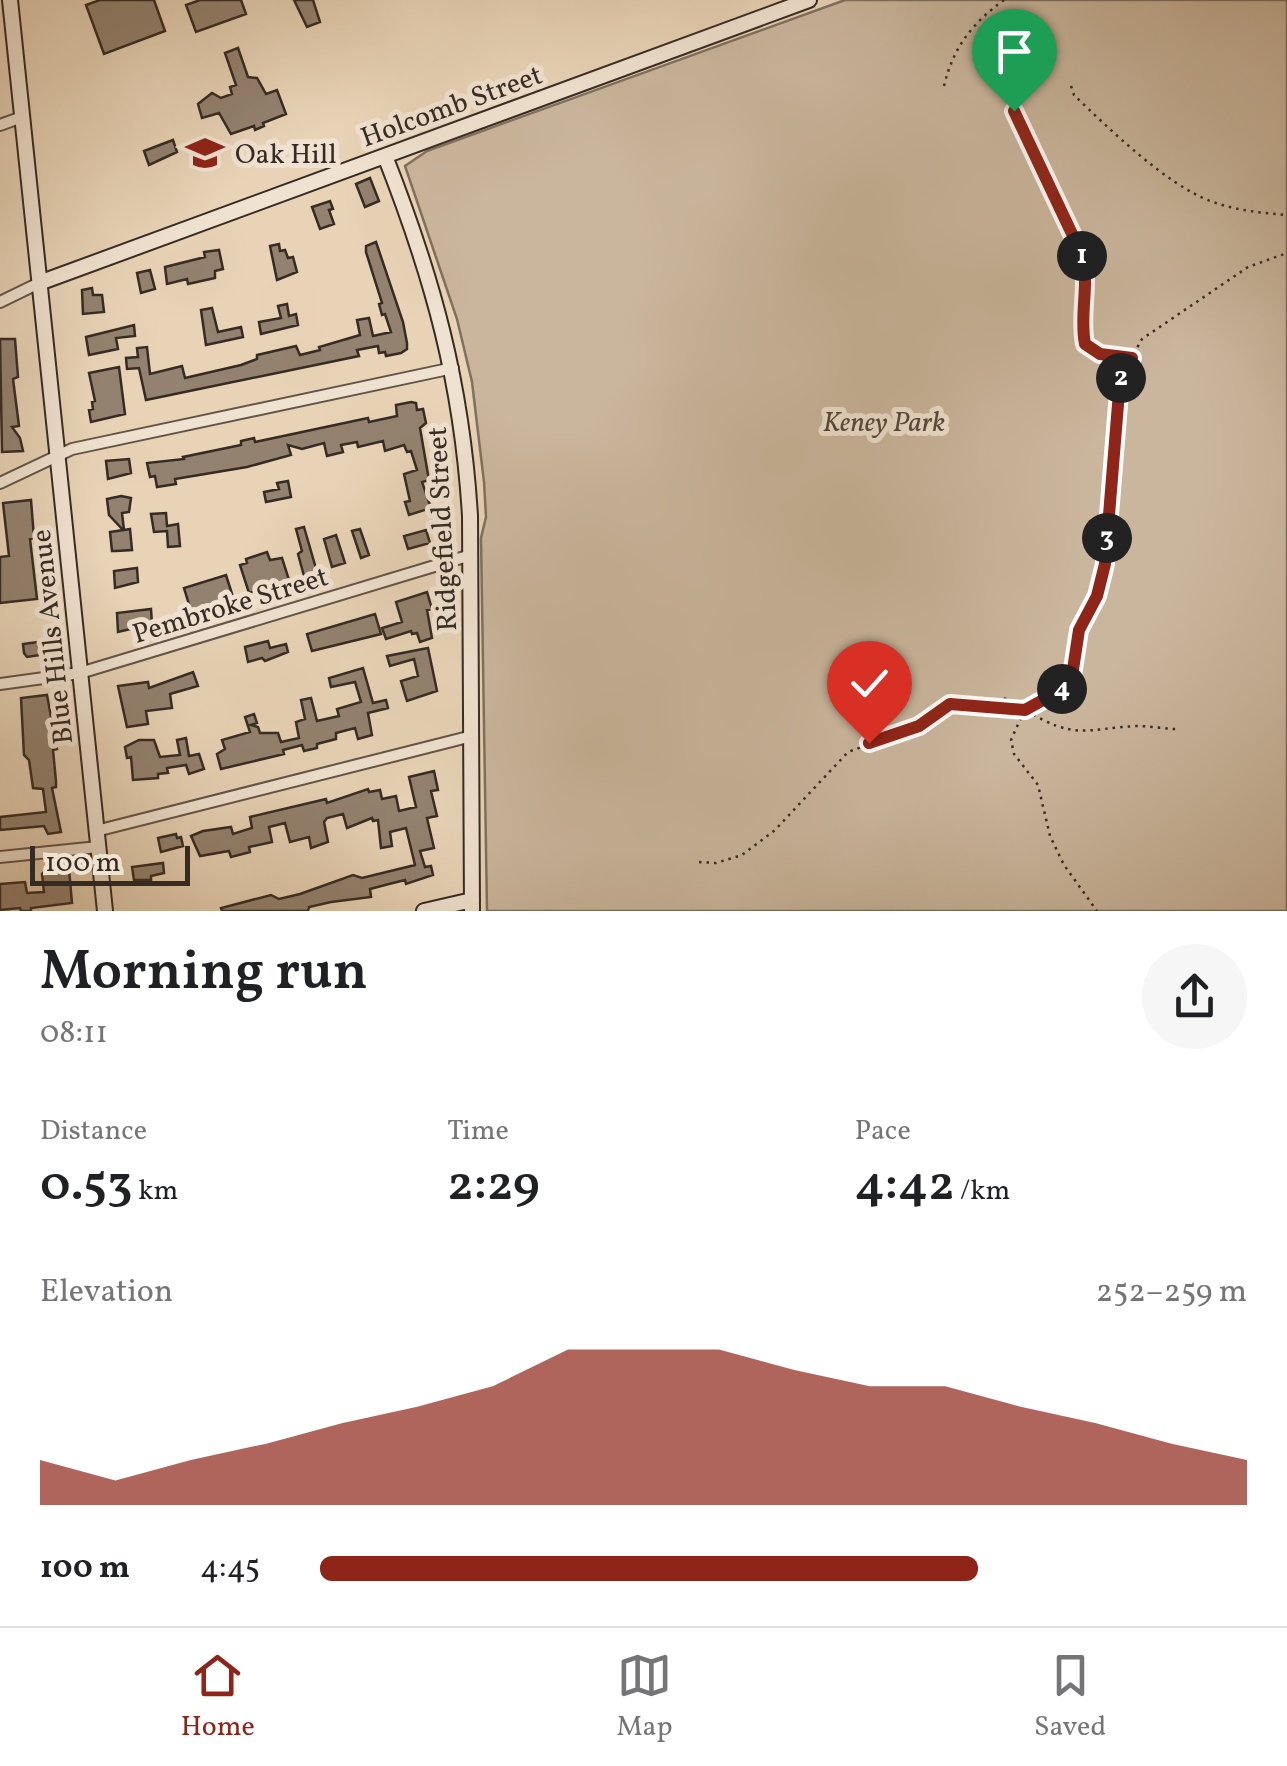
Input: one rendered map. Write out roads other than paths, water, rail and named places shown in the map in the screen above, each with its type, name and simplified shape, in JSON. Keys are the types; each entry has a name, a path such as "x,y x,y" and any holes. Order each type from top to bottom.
{"street":[{"name":"Blue Hills Avenue","path":"10,0 105,911"},
{"name":"Holcomb Street","path":"0,302 39,283 808,0"},
{"path":"0,125 22,117"},
{"name":"Ridgefield Street","path":"385,156 425,264 453,368 467,458 472,905"},
{"path":"0,482 57,454 453,368"},
{"name":"Pembroke Street","path":"0,684 80,673 471,555"},
{"path":"0,857 97,839 472,736"},
{"path":"424,911 472,905"}],"place":[{"name":"Oak Hill","path":"205,153"}],"park label":[{"name":"Keney Park","path":"884,421"}]}
